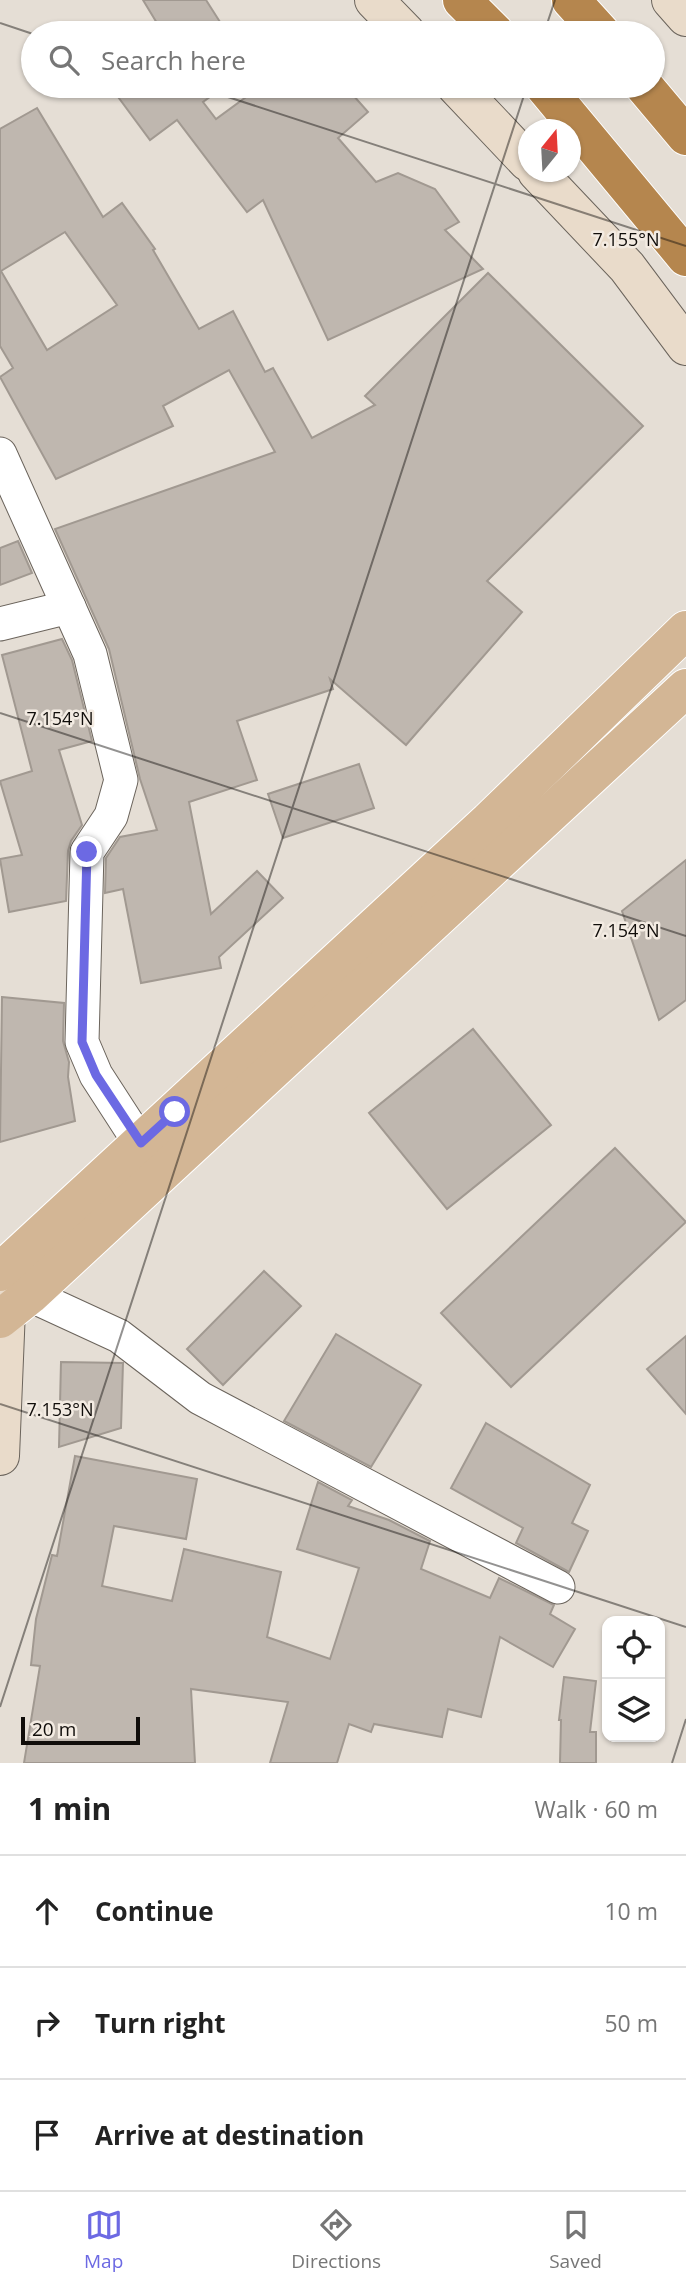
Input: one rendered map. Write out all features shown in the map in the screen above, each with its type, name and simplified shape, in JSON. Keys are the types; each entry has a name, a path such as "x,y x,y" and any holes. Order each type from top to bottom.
{"highway":[{"path":"462,0 483,21"},
{"path":"571,0 590,21"},
{"path":"554,98 686,257"},
{"path":"654,98 686,136"}],"main road":[{"path":"9,1293 141,1143 489,821 686,630"},
{"path":"9,1293 686,688"}],"street":[{"path":"374,0 394,21"},
{"path":"671,0 686,18"},
{"path":"467,98 518,151"},
{"path":"546,182 627,267 686,346"},
{"path":"0,454 90,654 121,780 111,817 87,852 82,1042 96,1075 141,1143"},
{"path":"0,624 69,607"},
{"path":"0,1456 9,1293 119,1336 200,1398 558,1587"}],"building":[{"path":"143,0 206,0 219,21 156,21"},
{"path":"119,98 208,98 203,102 216,119 245,98 356,98 368,112 338,138 376,182 398,173 435,189 459,222 445,230 483,269 328,340 263,200 247,212 177,120 150,140"},
{"path":"37,108 103,217 122,203 155,249 153,250 199,329 233,311 265,372 273,368 312,438 375,405 365,396 488,273 643,426 487,581 522,612 406,745 330,679 333,689 237,721 257,780 189,802 211,914 257,871 283,898 219,957 221,968 141,983 123,889 105,893 106,858 120,837 157,830 140,779 109,649 55,529 275,452 229,370 163,406 173,426 56,479 0,377 13,368 0,346 0,129","holes":["65,232 117,305 47,350 1,271"]},
{"path":"18,541 32,573 0,585 0,548"},
{"path":"62,639 72,660 92,741 59,750 82,825 68,851 66,901 9,912 0,859 22,855 0,781 32,771 2,655"},
{"path":"359,764 374,808 283,838 268,794"},
{"path":"686,860 686,1000 659,1020 622,911"},
{"path":"2,997 64,1003 63,1041 69,1062 68,1077 75,1121 0,1142"},
{"path":"473,1029 551,1125 447,1209 369,1113"},
{"path":"615,1148 686,1222 511,1387 441,1313"},
{"path":"264,1271 301,1306 223,1385 187,1349"},
{"path":"336,1334 421,1385 371,1467 284,1421"},
{"path":"686,1336 686,1414 647,1369"},
{"path":"61,1362 123,1363 121,1428 59,1447"},
{"path":"486,1423 590,1485 572,1523 588,1531 569,1572 516,1543 523,1528 451,1488"},
{"path":"75,1456 197,1479 186,1539 114,1526 102,1586 172,1601 184,1549 281,1572 267,1637 330,1659 359,1568 297,1549 318,1482 352,1500 348,1506 389,1520 430,1541 421,1569 490,1598 499,1578 554,1605 550,1614 575,1629 553,1667 500,1637 481,1717 448,1709 442,1737 374,1724 371,1732 349,1724 337,1763 270,1763 288,1702 191,1689 195,1763 24,1763 40,1666 31,1665 36,1619 52,1555 57,1556"},
{"path":"564,1677 596,1681 590,1732 596,1732 596,1763 560,1763 559,1720"}],"route":[{"path":"87,852 82,1042 96,1075 141,1143 175,1112"}]}
